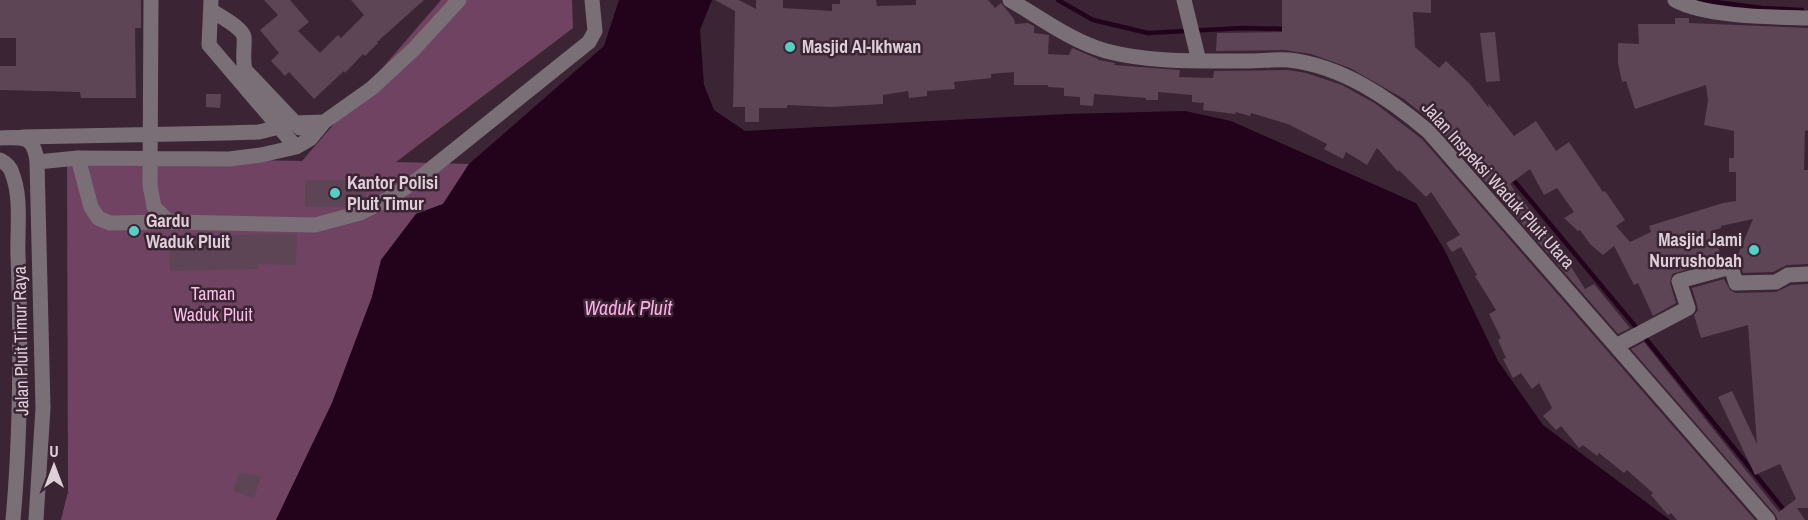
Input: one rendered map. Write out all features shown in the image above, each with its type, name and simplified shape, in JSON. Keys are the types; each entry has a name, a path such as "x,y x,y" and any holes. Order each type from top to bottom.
{"street":[{"path":"151,0 150,170 154,207 169,222"},
{"path":"23,137 34,147 37,162 78,158 150,170 261,155 296,147 310,139 324,122 372,88 414,49 459,0"},
{"path":"78,158 91,207 98,218 110,223 315,225 360,213 388,199 417,180 590,42 595,31 592,0"},
{"name":"Jalan Inspeksi Waduk Pluit Utara","path":"1010,0 1080,42 1107,51 1140,58 1197,53 1287,60 1316,65 1372,88 1401,108 1429,132 1768,520"},
{"path":"1675,0 1682,4 1723,12 1808,18"},
{"path":"1185,3 1197,53"},
{"path":"211,5 244,35 245,70 310,139"},
{"path":"211,5 209,45 296,147"},
{"path":"230,70 243,58"},
{"path":"0,138 259,132 295,123 324,122"},
{"name":"Jalan Pluit Timur Raya","path":"0,160 10,167 16,185 21,337 17,476 13,520"},
{"name":"Jalan Pluit Timur Raya","path":"36,520 43,408 37,162"},
{"path":"1616,346 1688,308 1679,281 1731,267 1736,283 1776,282 1788,275 1808,274"}],"green space":[{"name":"Taman Waduk Pluit","path":"441,0 572,0 573,28 396,162 469,164 443,204 416,214 381,260 372,297 332,403 276,520 61,520 68,491 67,156 302,161"}],"water":[{"name":"Waduk Pluit","path":"619,0 712,0 700,30 704,85 714,110 745,131 1066,114 1185,111 1231,121 1416,203 1444,249 1498,361 1543,425 1670,520 276,520 332,403 372,297 381,260 416,214 443,204 469,164 604,46"}],"building":[{"path":"0,0 141,0 141,28 135,28 136,98 81,98 80,92 0,90 0,66 16,66 16,38 0,38"},
{"path":"264,0 290,0 309,22 298,31 320,53 338,35 341,38 364,15 351,0 424,0 377,42 365,56 363,54 345,73 344,71 314,99 289,72 285,76 271,61 279,53 260,30 278,15"},
{"path":"715,0 739,0 756,9 756,0 783,0 783,8 832,11 832,4 840,4 840,0 876,0 877,6 916,5 916,0 988,0 995,8 1001,3 1014,19 1015,24 1028,23 1034,26 1034,33 1049,35 1048,54 1069,55 1072,48 1098,60 1115,63 1114,65 1180,70 1179,77 1213,78 1214,71 1288,70 1306,73 1342,85 1376,104 1422,139 1755,520 1677,520 1671,513 1668,515 1651,495 1653,493 1627,470 1624,473 1599,453 1597,456 1583,445 1579,448 1561,426 1556,430 1543,416 1552,408 1539,383 1532,389 1521,373 1513,378 1503,359 1506,358 1498,340 1501,338 1489,314 1496,310 1475,276 1477,275 1461,247 1452,252 1446,243 1460,235 1431,192 1426,197 1399,170 1398,172 1377,148 1367,165 1346,152 1343,159 1324,149 1327,144 1288,124 1251,113 1250,116 1236,112 1235,114 1203,110 1204,103 1192,102 1192,95 1158,92 1158,100 1146,100 1146,98 1094,94 1093,106 1080,105 1080,97 1064,96 1064,88 1048,87 1048,85 1014,85 1014,72 991,74 991,78 954,82 955,89 927,91 927,96 909,98 908,91 883,95 883,104 832,107 787,105 787,108 759,108 759,122 745,122 745,107 733,107 735,11"},
{"path":"1282,0 1431,0 1431,13 1413,12 1415,47 1439,68 1446,61 1469,83 1489,108 1488,103 1514,136 1536,121 1556,151 1569,142 1625,220 1616,226 1630,242 1651,232 1649,226 1736,201 1736,172 1729,172 1729,158 1734,158 1734,131 1704,125 1708,101 1706,85 1635,109 1626,81 1622,82 1618,63 1618,43 1639,44 1638,24 1675,24 1675,18 1689,18 1689,23 1808,28 1808,130 1805,131 1804,170 1808,170 1808,264 1787,265 1773,272 1743,273 1736,259 1753,219 1721,226 1711,231 1723,259 1672,274 1670,283 1676,303 1653,316 1638,283 1634,285 1614,246 1603,255 1590,244 1580,230 1578,231 1564,218 1574,212 1557,188 1544,195 1530,169 1510,184 1556,243 1585,289 1594,284 1630,328 1618,334 1436,125 1404,99 1350,68 1311,54 1284,50 1216,51 1217,33 1282,32"},
{"path":"1495,32 1500,81 1486,82 1480,33"},
{"path":"206,94 221,94 220,108 206,107"},
{"name":"Kantor Polisi Pluit Timur","path":"305,180 366,180 366,199 345,207 305,207"},
{"path":"297,234 296,265 259,264 259,269 170,271 169,237"},
{"path":"1724,279 1730,290 1736,293 1776,292 1791,285 1808,284 1808,508 1797,508 1805,520 1778,520 1631,349 1644,342 1779,512 1796,499 1780,464 1755,475 1718,397 1732,391 1757,444 1748,325 1701,338 1694,315 1698,310 1692,288"},
{"path":"239,473 261,476 254,498 233,491"}],"waterway":[{"path":"1058,0 1093,20 1148,33 1243,28 1288,29"},
{"path":"1700,0 1762,8 1802,10"},
{"path":"1510,176 1635,326"},
{"path":"1646,339 1792,520"}],"place":[{"name":"Masjid Al-Ikhwan","path":"790,47"},
{"name":"Kantor Polisi Pluit Timur","path":"335,193"},
{"name":"Gardu Waduk Pluit","path":"134,231"},
{"name":"Masjid Jami Nurrushobah","path":"1754,250"}]}
